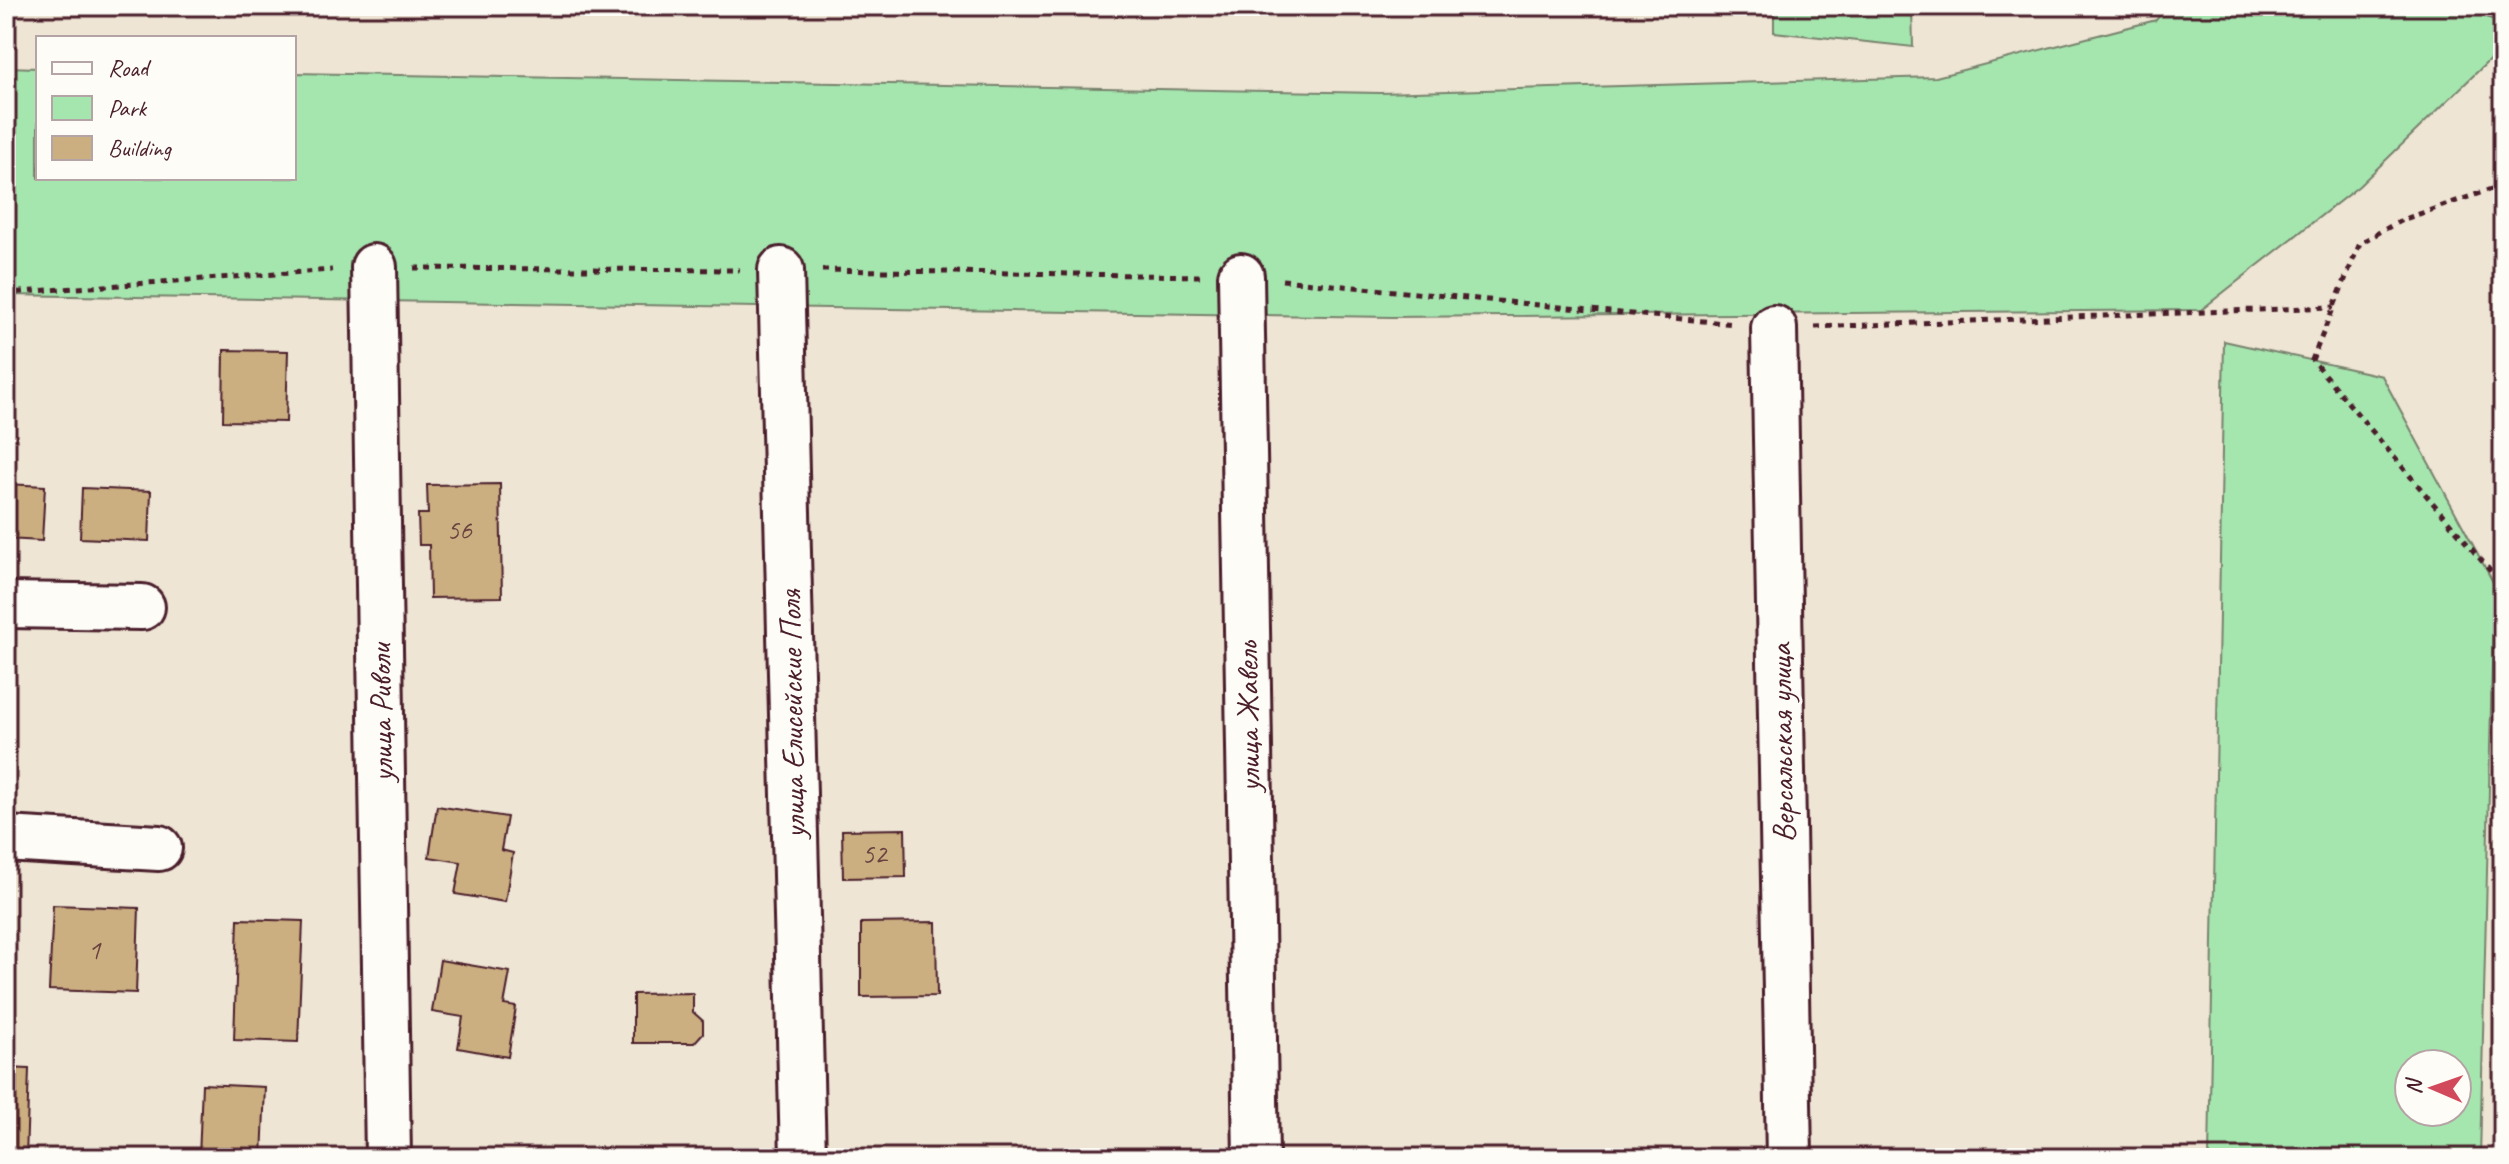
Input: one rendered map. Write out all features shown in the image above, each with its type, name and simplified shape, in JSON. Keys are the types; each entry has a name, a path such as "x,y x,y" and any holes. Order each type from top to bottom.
{"street":[{"name":"улица Риволи","path":"374,267 388,1158"},
{"name":"улица Елисейские Поля","path":"781,270 803,1158"},
{"name":"улица Жавель","path":"1241,276 1256,1158"},
{"name":"Версальская улица","path":"1774,328 1789,1158"},
{"path":"6,605 142,607"},
{"path":"6,839 159,848"}],"path":[{"path":"2503,185 2402,220 2360,243 2312,360 2503,586"},
{"path":"6,293 374,267 1241,276 1774,328 2334,307"}],"green space":[{"path":"1774,6 1912,6 1913,47 1774,32"},
{"path":"2167,6 2466,6 2503,25 2503,47 2359,186 2201,310 1392,317 6,295 6,67 36,68 36,180 296,180 296,73 1380,93 1936,77 2156,20"},
{"path":"2224,341 2382,376 2494,584 2480,1158 2209,1158"}],"building":[{"path":"224,350 288,351 286,422 223,421"},
{"path":"6,484 45,486 42,541 6,539"},
{"path":"500,484 502,597 430,598 429,545 419,545 418,514 428,514 427,485"},
{"path":"82,488 151,491 149,541 80,538"},
{"path":"437,806 507,817 501,850 513,853 505,902 455,894 461,862 429,857"},
{"path":"905,829 906,877 843,878 842,830"},
{"path":"53,905 139,908 136,993 49,990"},
{"path":"238,919 303,921 298,1042 234,1040"},
{"path":"936,922 937,996 861,997 861,923"},
{"path":"440,960 510,972 504,1005 516,1007 508,1057 458,1048 463,1017 432,1012"},
{"path":"693,993 693,1012 703,1021 703,1033 694,1043 633,1043 633,994"},
{"path":"6,1068 29,1069 26,1158 6,1158"},
{"path":"202,1084 265,1087 262,1158 199,1158"}]}
